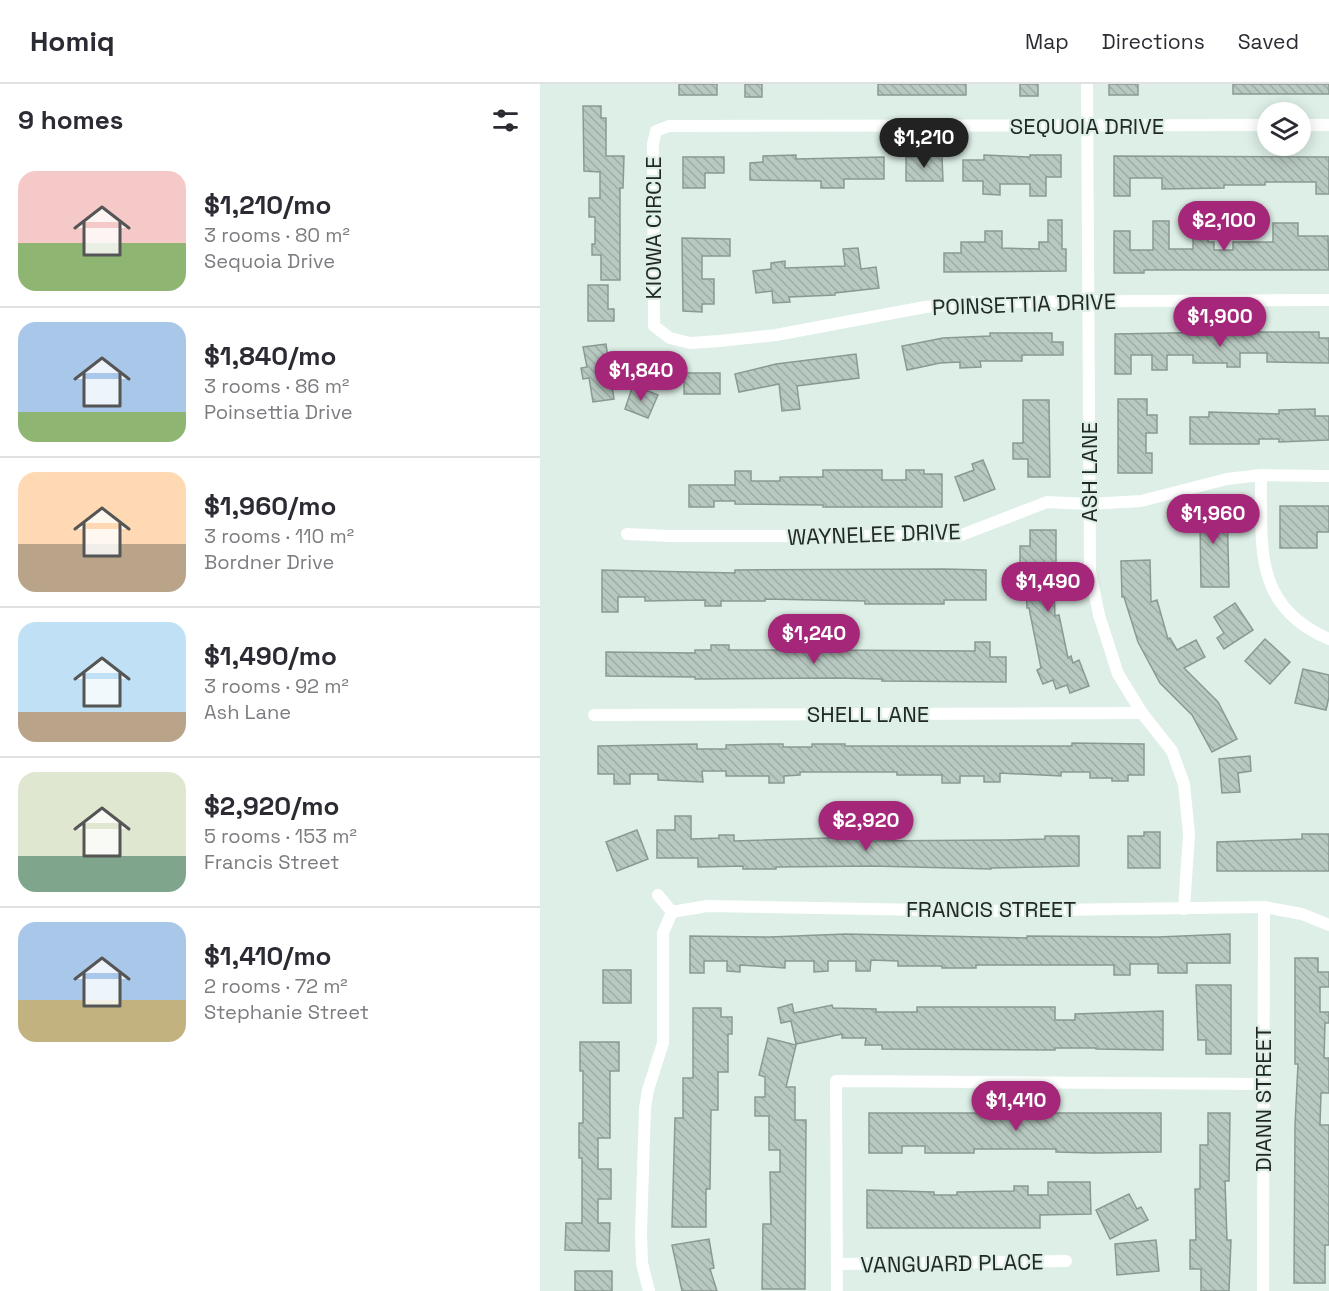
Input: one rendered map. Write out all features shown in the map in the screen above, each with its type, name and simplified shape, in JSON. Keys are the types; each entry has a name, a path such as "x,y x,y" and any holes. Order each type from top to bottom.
{"street":[{"name":"ASH LANE","path":"1087,84 1090,571 1099,615 1118,674 1142,713 1172,751 1184,784 1189,834 1184,909"},
{"name":"SEQUOIA DRIVE","path":"656,131 669,126 1257,125"},
{"path":"1311,125 1329,125"},
{"name":"KIOWA CIRCLE","path":"654,326 653,144 656,131"},
{"name":"POINSETTIA DRIVE","path":"654,326 670,338 690,343 776,335 935,306 975,302 1329,300"},
{"path":"1262,475 1262,549 1266,574 1278,600 1295,618 1313,632 1329,639"},
{"name":"WAYNELEE DRIVE","path":"627,534 959,536 1047,502 1089,504 1141,501 1227,479 1262,475 1329,476"},
{"name":"SHELL LANE","path":"594,715 1142,713"},
{"path":"649,1291 642,1263 645,1108 648,1090 663,1043 663,933 672,912 658,895"},
{"name":"FRANCIS STREET","path":"672,912 707,906 980,911 1264,908 1302,914 1329,925"},
{"name":"DIANN STREET","path":"1263,1291 1264,908"},
{"path":"837,1291 836,1081 1263,1084"},
{"name":"VANGUARD PLACE","path":"838,1264 1066,1261"}],"building":[{"path":"679,84 717,84 717,95 679,95"},
{"path":"745,84 762,84 762,97 745,97"},
{"path":"878,84 966,84 966,95 878,95"},
{"path":"1020,84 1038,84 1038,96 1020,96"},
{"path":"1109,84 1138,84 1138,95 1109,95"},
{"path":"1233,84 1329,84 1329,94 1233,94"},
{"path":"583,106 601,106 601,118 606,118 606,156 624,156 623,188 620,188 620,280 601,280 601,255 592,255 592,244 595,244 595,217 589,217 589,198 600,198 600,172 584,171"},
{"path":"796,155 796,159 884,157 884,179 844,179 844,188 821,188 821,181 750,180 750,163 763,162 763,156"},
{"path":"984,155 1030,157 1030,155 1061,155 1061,177 1046,177 1046,196 1030,196 1030,184 1000,184 1000,195 983,194 983,181 963,181 963,160 984,160"},
{"path":"942,156 943,181 906,181 906,157"},
{"path":"1114,156 1329,157 1329,194 1316,194 1316,182 1265,182 1265,185 1224,185 1224,188 1162,189 1162,178 1130,178 1130,196 1114,196"},
{"path":"683,157 724,157 724,173 705,173 705,188 683,188"},
{"path":"1048,220 1062,220 1062,249 1066,249 1066,271 944,272 944,253 961,253 961,242 985,242 985,231 1002,231 1002,248 1039,249 1039,242 1048,242"},
{"path":"1153,221 1169,221 1169,249 1193,249 1193,222 1208,222 1208,242 1214,242 1214,250 1233,250 1233,242 1273,242 1273,223 1298,223 1298,236 1328,236 1329,270 1144,270 1144,273 1114,273 1114,231 1130,231 1130,250 1153,250"},
{"path":"682,238 730,239 730,256 702,256 702,279 714,279 714,304 702,304 702,312 683,311"},
{"path":"858,248 861,269 876,267 879,288 835,293 835,295 789,297 790,302 773,303 772,291 756,293 753,271 771,269 771,263 785,261 785,268 845,266 843,249"},
{"path":"588,285 608,285 608,309 614,309 614,321 588,321"},
{"path":"1319,332 1319,338 1329,338 1329,363 1267,362 1267,353 1240,353 1240,367 1227,367 1227,363 1193,363 1193,355 1167,355 1167,370 1152,370 1152,355 1131,355 1131,374 1115,374 1115,334"},
{"path":"990,333 1052,333 1052,342 1063,342 1063,355 1022,355 1022,361 980,361 981,367 960,368 960,362 940,363 907,370 902,346 943,338 990,336"},
{"path":"606,344 614,399 593,402 589,378 583,379 581,368 587,367 583,347"},
{"path":"856,354 859,378 797,386 800,409 782,411 779,384 739,392 735,374 776,364"},
{"path":"684,373 720,373 720,394 684,394"},
{"path":"633,385 658,395 648,418 625,409"},
{"path":"1118,399 1147,399 1147,415 1157,415 1157,433 1146,433 1146,453 1152,453 1152,473 1118,473"},
{"path":"1023,400 1049,400 1050,477 1028,477 1028,459 1013,459 1013,443 1023,443"},
{"path":"1315,409 1315,416 1329,416 1329,440 1279,442 1279,439 1259,439 1259,444 1190,444 1190,417 1209,417 1209,412 1279,414 1279,410"},
{"path":"983,460 995,489 964,501 955,477 974,470 972,464"},
{"path":"823,470 882,470 882,480 906,480 906,470 924,470 924,474 942,474 942,507 823,507 823,505 735,504 735,501 714,501 714,507 689,507 689,485 735,485 735,471 751,471 751,481 780,481 780,477 823,477"},
{"path":"1194,506 1227,506 1229,587 1201,587 1200,523 1194,523"},
{"path":"1280,506 1329,506 1329,532 1317,532 1317,548 1280,548"},
{"path":"1030,530 1056,530 1056,563 1053,563 1055,616 1059,615 1068,658 1071,656 1073,663 1079,660 1089,686 1070,693 1067,685 1056,689 1053,680 1043,684 1037,670 1041,668 1029,608 1027,608 1025,563 1020,563 1020,546 1030,546"},
{"path":"1150,560 1151,602 1157,600 1168,639 1170,638 1177,650 1196,640 1205,657 1184,668 1218,702 1237,739 1212,752 1192,715 1160,683 1138,642 1124,597 1122,597 1121,561"},
{"path":"602,570 735,573 735,570 986,570 986,600 944,600 944,604 865,604 865,601 765,599 765,601 721,601 721,606 705,606 705,600 645,601 645,597 618,597 618,612 602,612"},
{"path":"1235,603 1253,630 1224,649 1217,638 1224,633 1214,617"},
{"path":"1265,639 1290,662 1270,684 1245,661"},
{"path":"975,642 990,642 990,657 1006,657 1006,682 606,676 606,652 695,653 695,650 711,650 711,645 729,645 729,650 792,650 805,649 805,645 823,645 823,650 975,651"},
{"path":"1303,669 1329,675 1329,697 1326,710 1295,703"},
{"path":"1072,743 1144,744 1144,775 1128,775 1128,781 1112,781 1112,778 1090,778 1090,772 1061,772 1061,776 1000,773 1000,782 984,782 984,776 960,776 960,783 942,783 942,775 897,775 897,772 800,772 800,775 784,776 784,783 769,783 769,776 726,776 726,771 702,771 703,782 658,780 658,774 630,774 630,784 614,784 614,774 598,774 598,746 697,744 697,749 726,749 726,745 768,744 783,744 783,747 812,747 812,744 1072,746"},
{"path":"1250,756 1251,771 1238,773 1240,792 1222,793 1219,759"},
{"path":"675,816 691,816 691,839 719,838 719,835 734,835 734,841 829,838 863,838 863,841 1003,840 1079,836 1079,866 991,869 873,866 776,867 776,869 743,869 743,866 698,867 698,858 657,858 657,830 675,830"},
{"path":"637,830 648,859 617,871 606,842"},
{"path":"1144,832 1160,832 1160,868 1128,868 1128,836 1144,836"},
{"path":"1302,834 1329,834 1329,871 1217,871 1217,842 1302,839"},
{"path":"846,934 1027,938 1027,936 1158,937 1230,934 1230,963 1187,963 1187,973 1158,973 1158,964 1130,964 1130,975 1114,975 1114,965 976,965 976,968 942,968 942,966 898,966 898,961 871,960 870,971 856,971 856,961 828,961 828,971 814,972 814,961 785,961 785,968 740,965 740,972 727,971 727,961 704,961 704,973 690,973 690,936 770,937"},
{"path":"1295,958 1318,958 1318,972 1329,972 1329,987 1320,987 1320,1012 1329,1012 1329,1023 1325,1023 1324,1058 1329,1058 1329,1093 1321,1093 1320,1125 1329,1125 1329,1245 1325,1245 1325,1283 1294,1283 1295,1125 1298,1064 1295,1064"},
{"path":"603,970 631,970 631,1003 603,1003"},
{"path":"1196,985 1231,985 1231,1054 1206,1054 1206,1040 1198,1040"},
{"path":"792,1004 794,1013 832,1005 833,1008 876,1009 876,1012 917,1012 917,1007 1055,1007 1055,1020 1075,1020 1075,1014 1163,1011 1163,1050 882,1049 882,1045 865,1045 866,1038 842,1038 842,1034 796,1044 791,1021 781,1023 778,1008"},
{"path":"693,1008 721,1008 721,1017 732,1017 732,1034 728,1034 728,1072 718,1072 718,1110 711,1110 710,1189 706,1189 706,1227 672,1227 675,1118 683,1118 683,1078 693,1078"},
{"path":"768,1038 796,1045 786,1087 795,1087 795,1120 806,1120 805,1289 762,1289 763,1224 771,1224 770,1172 780,1172 780,1150 769,1150 769,1116 755,1116 755,1097 765,1097 765,1077 759,1075"},
{"path":"580,1042 619,1042 619,1071 610,1071 610,1138 598,1138 598,1169 611,1169 611,1199 598,1199 598,1223 610,1223 609,1251 565,1250 566,1223 582,1223 582,1158 579,1158 579,1123 583,1123 583,1071 580,1071"},
{"path":"869,1113 1161,1113 1161,1152 1095,1153 1056,1152 1056,1149 974,1149 974,1153 925,1153 925,1146 902,1146 902,1153 869,1153"},
{"path":"1208,1113 1230,1113 1229,1181 1225,1181 1227,1240 1231,1240 1229,1291 1201,1291 1201,1269 1190,1269 1190,1240 1196,1240 1195,1189 1200,1189 1200,1145 1208,1145"},
{"path":"1048,1182 1090,1182 1091,1214 1040,1215 1040,1228 867,1228 867,1190 957,1195 957,1192 1014,1191 1014,1186 1028,1186 1028,1195 1048,1195"},
{"path":"1129,1194 1137,1209 1141,1207 1148,1220 1110,1239 1096,1210"},
{"path":"709,1239 714,1268 710,1269 717,1291 682,1291 672,1245"},
{"path":"1156,1240 1159,1271 1117,1275 1115,1244"},
{"path":"575,1271 612,1271 612,1291 575,1291"}]}
